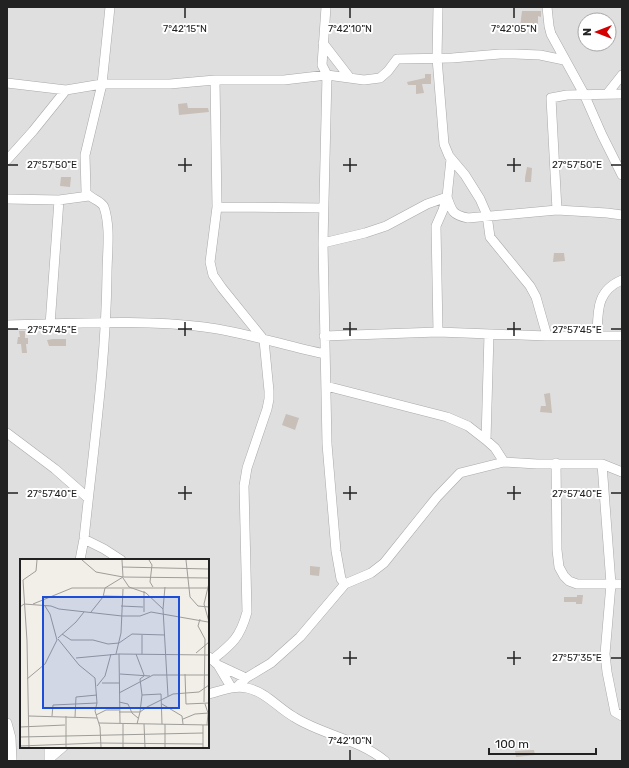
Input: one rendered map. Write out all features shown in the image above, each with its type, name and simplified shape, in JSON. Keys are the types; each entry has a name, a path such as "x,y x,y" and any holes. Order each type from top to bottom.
{"street":[{"path":"88,196 85,189 85,155 102,84 110,7"},
{"path":"326,7 322,65 327,76 322,243 327,444 336,551 341,579 345,584"},
{"path":"438,7 438,58 444,144 451,159 465,175 480,199 487,215 490,237 520,272 536,297 547,336"},
{"path":"547,7 548,26 551,34 584,94 622,175"},
{"path":"323,43 350,78"},
{"path":"7,83 66,90 102,84 163,84 215,80 284,80 327,76 364,80 380,78 388,71 397,59 515,54 540,55 564,60"},
{"path":"607,94 622,75"},
{"path":"213,660 233,643 243,625 246,612 244,486 247,468 269,399 264,340 244,317 213,275 210,262 217,207 215,80"},
{"path":"7,160 34,131 66,90"},
{"path":"557,210 551,98 584,94 622,94"},
{"path":"438,332 436,226 447,197 451,159"},
{"path":"7,199 58,200 88,196 104,206 106,219 106,324 104,363 84,539 80,559"},
{"path":"447,197 451,210 454,214 468,218 487,215 557,210 622,215"},
{"path":"322,243 371,231 399,219 427,204 447,197"},
{"path":"50,325 58,200"},
{"path":"217,207 323,208"},
{"path":"598,336 598,309 602,297 607,289 622,280"},
{"path":"7,325 141,323 205,327 325,354"},
{"path":"324,336 438,332 547,336 622,336"},
{"path":"486,440 489,334"},
{"path":"326,386 447,417 468,426 486,440 495,448 504,462"},
{"path":"7,433 55,469 88,498"},
{"path":"234,687 246,678 268,666 294,642 345,584 371,573 384,563 437,497 456,476 464,471 504,462 602,464 622,472"},
{"path":"556,463 557,550 559,567 569,581 578,584 622,584"},
{"path":"602,464 610,584 605,654 615,712 622,716"},
{"path":"84,539 104,548 120,559"},
{"path":"213,660 246,678"},
{"path":"213,660 234,687"},
{"path":"209,694 234,687 247,688 260,693 298,720 352,742 385,761"},
{"path":"7,723 11,738 12,761"},
{"path":"49,748 49,760"},
{"path":"49,760 63,748"}],"shaded area":[{"path":"7,7 622,7 622,761 7,761"}],"building":[{"path":"522,11 541,11 541,17 538,16 538,30 520,27"},
{"path":"425,74 431,74 431,84 422,84 424,93 416,94 416,85 408,85 407,82 425,78"},
{"path":"187,103 188,108 208,108 209,112 179,115 178,104"},
{"path":"527,167 532,168 531,182 525,182"},
{"path":"61,177 71,177 70,187 60,186"},
{"path":"554,253 564,253 565,261 553,262"},
{"path":"19,331 25,331 25,338 28,338 28,344 26,344 27,353 22,353 21,344 17,344 18,337 20,337"},
{"path":"66,339 66,346 49,346 47,340"},
{"path":"550,393 552,413 540,412 541,406 546,406 544,394"},
{"path":"286,414 299,418 295,430 282,425"},
{"path":"310,566 320,567 319,576 310,575"},
{"path":"577,595 583,595 582,604 576,604 576,602 564,602 564,597 577,597"},
{"path":"534,750 535,755 516,757 515,751"}]}
